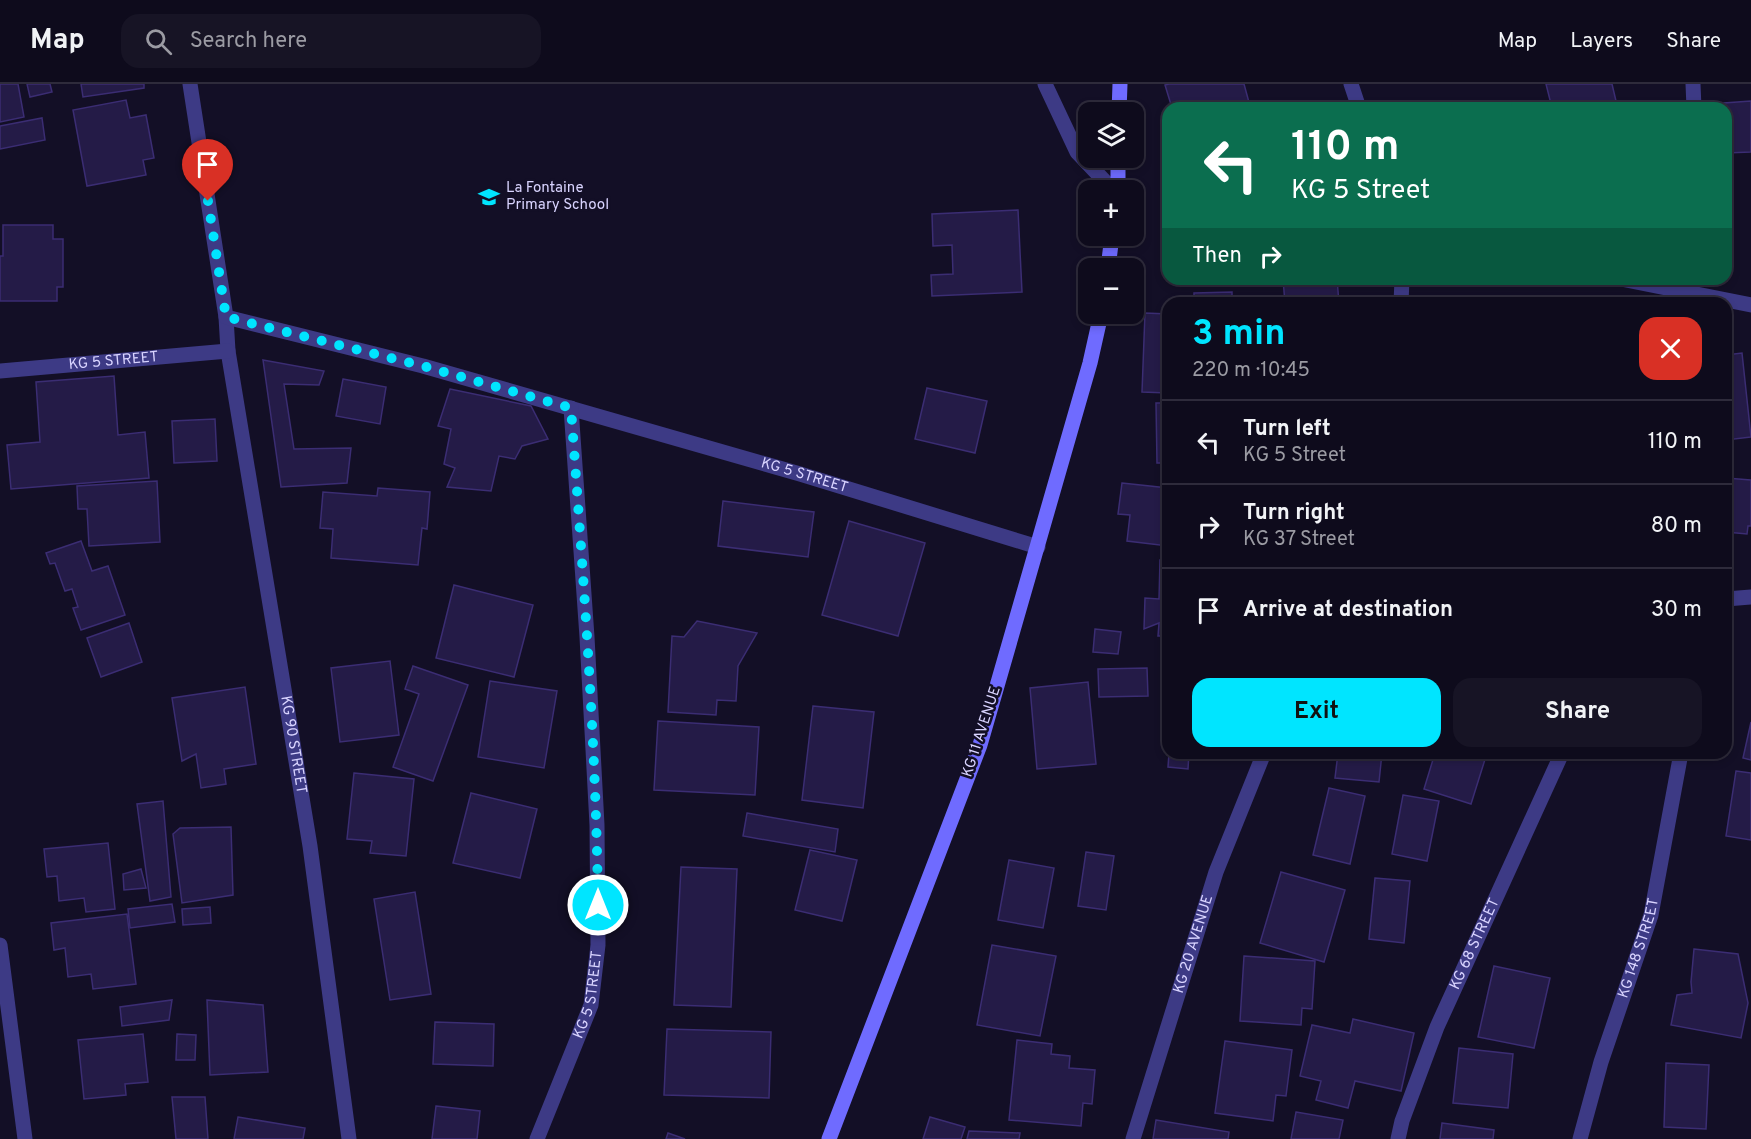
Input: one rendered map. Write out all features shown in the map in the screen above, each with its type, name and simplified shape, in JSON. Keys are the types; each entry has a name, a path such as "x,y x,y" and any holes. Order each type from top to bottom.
{"main road":[{"path":"1119,102 1120,84"},
{"name":"KG 11 AVENUE","path":"829,1139 980,745 1090,363 1099,324"}],"street":[{"name":"KG 90 STREET","path":"190,84 226,317 228,351 310,846 349,1139"},
{"path":"1045,84 1077,152 1105,180"},
{"path":"1351,84 1357,102"},
{"path":"1693,84 1694,102"},
{"path":"1651,285 1711,297"},
{"path":"1700,285 1701,295"},
{"path":"1732,301 1751,305"},
{"name":"KG 5 STREET","path":"226,317 423,366 800,474 1038,547"},
{"name":"KG 5 STREET","path":"0,371 228,351"},
{"name":"KG 5 STREET","path":"537,1139 591,1005 598,945 597,825 571,408"},
{"path":"1732,599 1751,597"},
{"name":"KG 20 AVENUE","path":"1133,1139 1216,872 1262,759"},
{"name":"KG 68 STREET","path":"1398,1139 1437,1027 1559,759"},
{"name":"KG 148 STREET","path":"1580,1139 1601,1062 1651,915 1680,759"},
{"path":"0,945 25,1139"}],"building":[{"path":"0,84 18,84 24,117 0,122"},
{"path":"27,84 50,84 52,92 30,97"},
{"path":"81,84 144,84 144,88 83,97"},
{"path":"1244,84 1249,102 1170,102 1165,85"},
{"path":"1546,84 1612,84 1616,101 1612,102 1550,102"},
{"path":"126,100 130,118 146,115 154,158 143,160 146,175 87,186 73,110"},
{"path":"1751,101 1751,152 1732,153 1732,102"},
{"path":"42,118 45,140 0,149 0,126"},
{"path":"1018,210 1022,292 932,296 931,275 953,274 952,245 933,246 932,214"},
{"path":"3,225 53,225 53,239 63,239 63,287 57,287 57,301 0,301"},
{"path":"1284,285 1338,285 1338,297 1284,297"},
{"path":"1232,292 1232,297 1194,297 1194,293"},
{"path":"1145,313 1162,314 1162,393 1142,392"},
{"path":"1742,353 1751,437 1732,439 1732,354"},
{"path":"263,360 324,371 319,385 284,384 294,449 351,448 347,483 281,487"},
{"path":"114,376 118,435 145,432 149,478 11,489 7,445 40,442 36,382"},
{"path":"343,379 386,387 380,424 336,416"},
{"path":"927,388 987,401 975,453 915,439"},
{"path":"450,389 531,406 548,439 522,446 515,459 499,456 491,491 447,487 455,468 444,464 451,429 438,426"},
{"path":"1156,403 1162,403 1162,463 1157,463"},
{"path":"215,419 217,461 174,463 172,421"},
{"path":"1732,478 1751,480 1751,526 1748,526 1747,534 1732,533"},
{"path":"157,481 160,542 89,546 87,509 78,509 77,486"},
{"path":"1122,483 1162,487 1162,545 1127,541 1130,515 1118,514"},
{"path":"378,488 430,492 427,529 422,528 418,565 331,558 333,529 320,528 323,492 377,496"},
{"path":"723,501 814,512 808,557 718,546"},
{"path":"849,521 925,543 898,636 822,615"},
{"path":"81,541 92,571 108,566 125,615 81,630 73,608 78,607 72,589 65,591 55,563 50,564 46,553"},
{"path":"1160,560 1162,560 1162,636 1158,636 1159,623 1144,629 1145,598 1159,599"},
{"path":"454,585 533,605 514,677 436,658"},
{"path":"697,621 757,633 738,666 736,701 717,700 716,715 668,712 672,636 684,637"},
{"path":"129,623 142,662 101,677 87,638"},
{"path":"1095,629 1121,632 1118,654 1093,652"},
{"path":"390,661 399,735 340,742 331,668"},
{"path":"413,666 468,685 433,781 393,767 419,694 405,689"},
{"path":"1147,668 1148,696 1099,697 1098,669"},
{"path":"490,681 557,691 544,768 478,757"},
{"path":"1088,682 1096,764 1037,769 1030,688"},
{"path":"245,687 256,764 224,769 226,784 201,788 196,754 182,761 172,698"},
{"path":"813,706 874,712 863,808 802,800"},
{"path":"658,721 759,727 755,795 654,790"},
{"path":"1751,722 1751,760 1743,758"},
{"path":"1169,759 1189,759 1188,769 1168,767"},
{"path":"1337,759 1381,759 1379,782 1335,778"},
{"path":"1433,759 1485,759 1471,804 1424,789"},
{"path":"1736,771 1751,773 1751,840 1726,836"},
{"path":"354,773 414,779 406,856 370,853 372,841 347,839"},
{"path":"1329,788 1365,796 1350,864 1313,855"},
{"path":"471,793 537,809 520,878 453,863"},
{"path":"1403,795 1439,801 1427,861 1392,854"},
{"path":"163,801 171,897 150,901 137,804"},
{"path":"747,813 838,829 835,852 743,836"},
{"path":"231,827 233,895 182,903 173,834 180,828"},
{"path":"108,843 115,909 86,912 84,898 59,901 57,876 47,877 44,849"},
{"path":"810,850 857,860 842,921 795,910"},
{"path":"1086,852 1114,856 1106,910 1078,906"},
{"path":"1009,860 1054,868 1043,928 998,920"},
{"path":"681,867 737,869 731,1007 674,1005"},
{"path":"141,869 146,888 124,890 123,874"},
{"path":"1281,872 1345,890 1324,962 1260,943"},
{"path":"1375,878 1410,881 1404,943 1369,939"},
{"path":"415,892 431,994 390,1000 374,899"},
{"path":"172,904 175,922 130,928 128,909"},
{"path":"210,907 211,923 183,925 182,909"},
{"path":"127,914 136,984 93,989 91,974 68,977 65,948 54,950 51,923"},
{"path":"992,945 1056,956 1040,1036 977,1025"},
{"path":"1694,949 1738,954 1748,1003 1741,1038 1671,1025 1677,995 1692,993"},
{"path":"1244,956 1315,961 1312,1009 1302,1008 1301,1025 1240,1021"},
{"path":"1494,966 1550,978 1534,1048 1478,1037"},
{"path":"172,1000 169,1020 122,1026 120,1007"},
{"path":"207,1000 263,1005 268,1072 210,1075"},
{"path":"1353,1019 1414,1033 1401,1091 1355,1081 1348,1108 1316,1100 1321,1081 1300,1076 1312,1025 1350,1033"},
{"path":"435,1022 494,1024 493,1066 433,1064"},
{"path":"667,1029 771,1032 769,1098 664,1095"},
{"path":"143,1034 148,1082 125,1084 126,1095 84,1099 78,1040"},
{"path":"177,1034 196,1035 195,1060 176,1060"},
{"path":"1017,1040 1052,1044 1051,1054 1070,1056 1069,1068 1095,1070 1092,1104 1083,1103 1081,1126 1009,1120"},
{"path":"1225,1041 1292,1050 1286,1096 1276,1095 1273,1121 1215,1113"},
{"path":"1459,1048 1513,1054 1508,1108 1453,1103"},
{"path":"1666,1063 1709,1065 1706,1129 1664,1127"},
{"path":"172,1097 205,1097 208,1139 176,1139"},
{"path":"436,1106 480,1111 477,1139 432,1139"},
{"path":"1296,1112 1343,1120 1339,1139 1291,1139"},
{"path":"238,1117 305,1128 303,1139 234,1139"},
{"path":"930,1117 965,1127 961,1139 923,1139"},
{"path":"1156,1120 1229,1132 1228,1139 1153,1139"},
{"path":"1442,1123 1494,1130 1493,1139 1440,1139"},
{"path":"969,1131 1020,1133 1019,1139 967,1139"},
{"path":"668,1133 685,1139 666,1139"}],"place":[{"name":"La Fontaine Primary School","path":"489,197"}],"route":[{"path":"208,201 226,317 423,366 571,408 587,637 597,825 598,905"}]}
